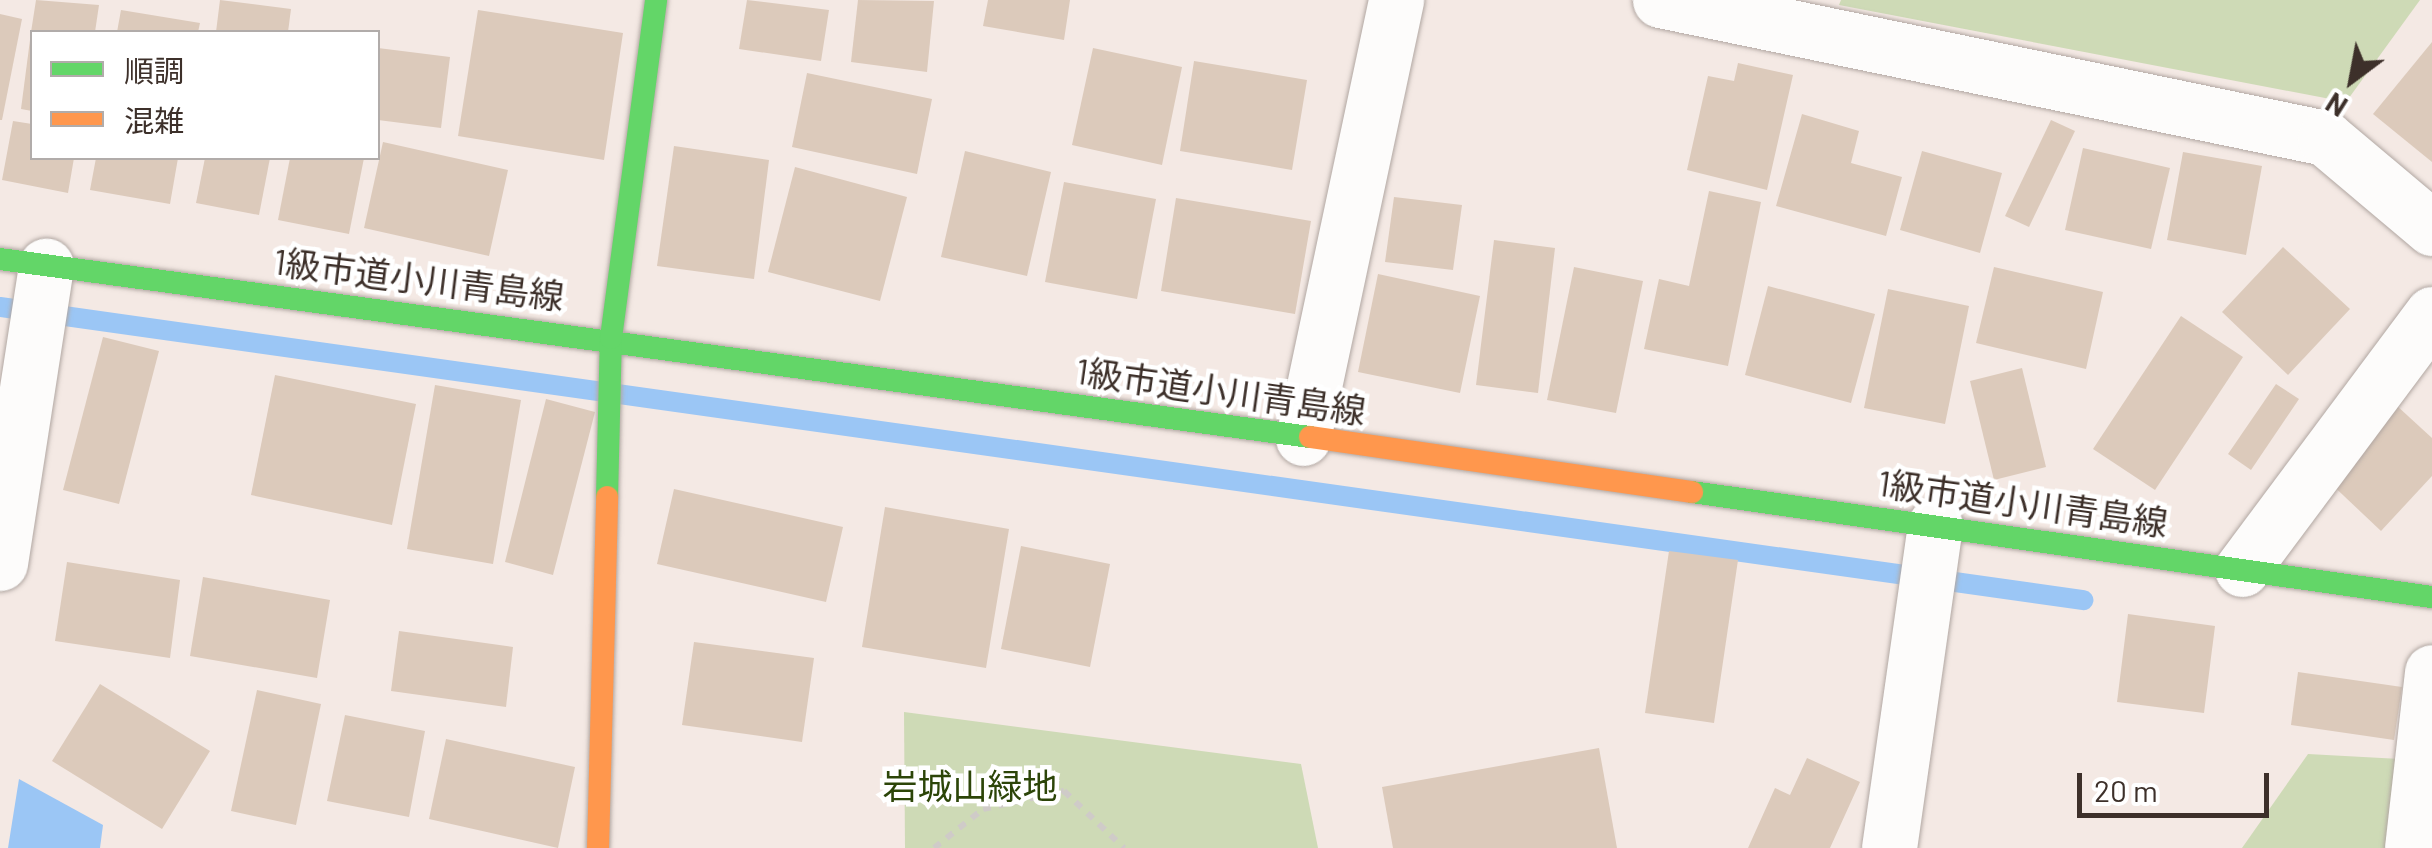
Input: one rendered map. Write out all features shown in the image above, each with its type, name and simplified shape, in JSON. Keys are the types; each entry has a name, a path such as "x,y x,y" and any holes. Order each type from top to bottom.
{"street":[{"path":"1303,438 1396,0"},
{"path":"1660,0 2325,138 2432,228"},
{"path":"598,848 611,338 649,1"},
{"path":"0,563 23,262"},
{"name":"1級市道小川青島線","path":"23,262 611,338 2432,597"},
{"path":"2242,569 2432,314"},
{"path":"1889,848 1935,525"},
{"path":"2412,848 2432,672"}],"path":[{"path":"934,848 983,810 1064,791 1124,848"}],"green space":[{"path":"1841,0 2420,0 2346,102 1839,5"},
{"name":"岩城山緑地","path":"904,712 1301,764 1318,848 905,848"},
{"path":"2308,754 2400,759 2394,848 2242,848"}],"water":[{"path":"19,779 103,825 100,848 8,848"}],"building":[{"path":"36,0 99,5 95,30 31,30"},
{"path":"220,0 291,9 288,30 216,30"},
{"path":"747,0 829,10 821,61 739,49"},
{"path":"858,0 934,1 927,72 851,62"},
{"path":"988,0 1070,0 1064,40 983,26"},
{"path":"121,10 200,23 198,30 117,30"},
{"path":"478,10 623,33 604,160 458,136"},
{"path":"0,14 22,19 2,120 0,120"},
{"path":"30,40 30,111 21,109"},
{"path":"2432,42 2432,162 2373,114"},
{"path":"380,48 450,57 441,128 380,120"},
{"path":"1093,48 1182,67 1162,165 1072,145"},
{"path":"1194,61 1307,80 1292,170 1180,151"},
{"path":"1738,63 1793,75 1767,190 1687,170 1708,76 1734,81"},
{"path":"807,73 932,99 917,174 792,147"},
{"path":"1802,114 1859,131 1851,163 1902,177 1886,236 1776,206"},
{"path":"2051,120 2075,131 2029,227 2005,216"},
{"path":"13,121 30,124 30,160 74,160 68,193 2,180"},
{"path":"383,142 508,170 489,256 364,228"},
{"path":"674,146 769,160 754,279 657,266"},
{"path":"2083,148 2170,168 2151,249 2065,230"},
{"path":"965,151 1051,172 1027,276 941,257"},
{"path":"1922,151 2002,173 1980,253 1900,230"},
{"path":"2183,152 2262,166 2246,255 2167,240"},
{"path":"96,160 178,160 170,204 90,190"},
{"path":"205,160 270,160 259,215 196,203"},
{"path":"290,160 364,160 349,234 278,220"},
{"path":"795,167 907,197 880,301 768,272"},
{"path":"1064,182 1156,199 1137,299 1045,282"},
{"path":"1709,191 1761,202 1728,366 1644,349 1659,279 1689,286"},
{"path":"1394,197 1462,205 1453,270 1385,262"},
{"path":"1176,198 1311,221 1295,314 1161,291"},
{"path":"1494,240 1555,248 1538,393 1476,385"},
{"path":"2283,247 2350,309 2288,375 2222,312"},
{"path":"1574,267 1643,281 1616,413 1547,400"},
{"path":"1994,267 2103,292 2086,369 1976,343"},
{"path":"1378,274 1480,296 1460,393 1358,372"},
{"path":"1768,286 1875,314 1851,403 1745,375"},
{"path":"1888,289 1969,306 1945,424 1864,408"},
{"path":"2181,316 2243,357 2155,490 2093,449"},
{"path":"103,337 159,351 119,504 63,490"},
{"path":"2022,368 2046,467 1994,480 1970,381"},
{"path":"275,375 416,404 392,525 251,495"},
{"path":"2276,384 2299,399 2251,470 2228,454"},
{"path":"435,385 521,400 493,564 407,549"},
{"path":"546,399 595,412 553,575 505,562"},
{"path":"2396,405 2432,438 2432,476 2381,531 2326,479"},
{"path":"674,489 843,527 826,602 657,564"},
{"path":"885,507 1009,529 986,668 862,647"},
{"path":"1021,546 1110,564 1090,667 1001,649"},
{"path":"1669,551 1738,560 1714,723 1645,713"},
{"path":"67,562 180,580 170,658 55,641"},
{"path":"203,577 330,600 317,678 190,656"},
{"path":"2128,614 2215,626 2204,713 2117,702"},
{"path":"399,631 513,647 506,707 391,691"},
{"path":"694,642 814,658 802,742 682,725"},
{"path":"2298,672 2402,687 2394,740 2291,725"},
{"path":"100,684 210,751 162,829 52,761"},
{"path":"257,690 321,704 296,825 231,811"},
{"path":"345,715 425,731 409,817 327,801"},
{"path":"446,739 575,767 558,848 429,819"},
{"path":"1599,748 1617,848 1393,848 1382,787"},
{"path":"1807,758 1860,782 1830,848 1748,848 1775,788 1790,795"}],"waterway":[{"path":"0,307 2083,600"}],"traffic: fast":[{"path":"607,497 611,338 656,0"},
{"path":"0,259 1310,437"},
{"path":"1692,492 2432,597"}],"traffic: slow":[{"path":"1310,437 1692,492"},
{"path":"598,848 607,497"}]}
